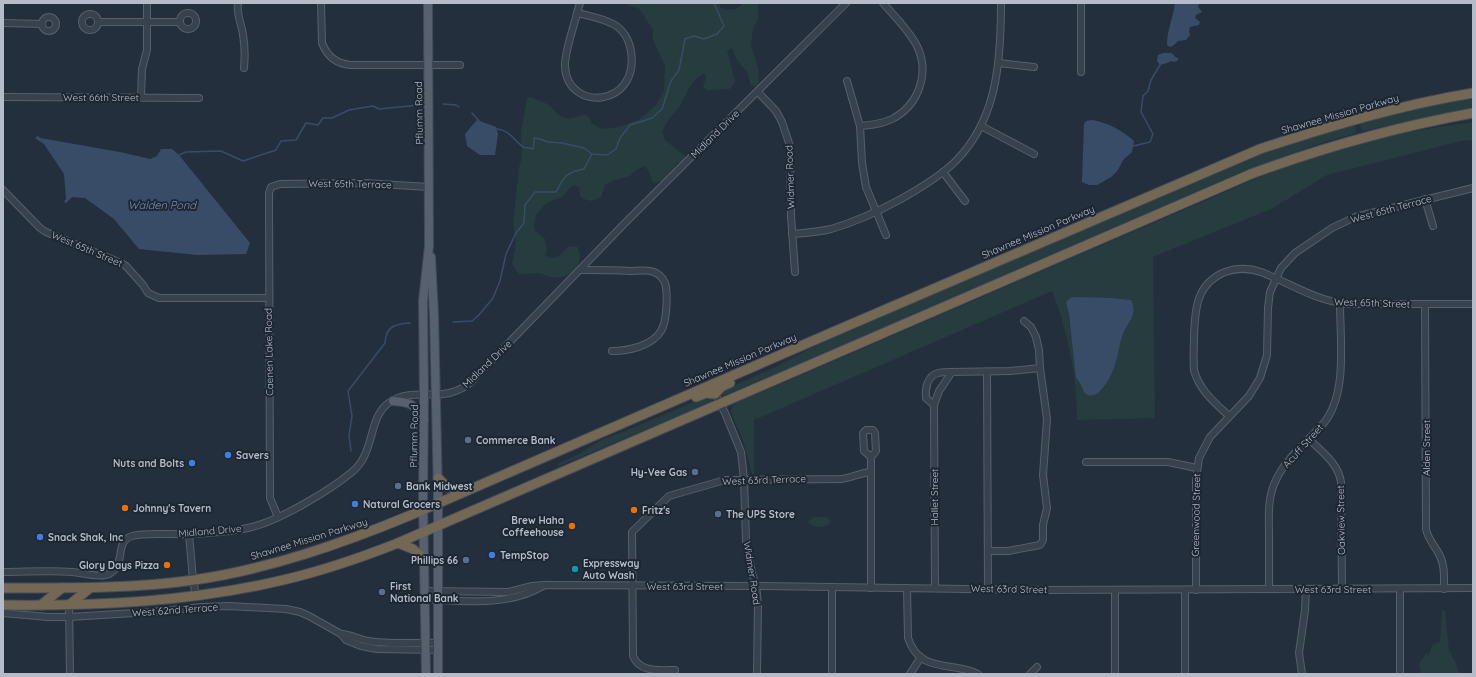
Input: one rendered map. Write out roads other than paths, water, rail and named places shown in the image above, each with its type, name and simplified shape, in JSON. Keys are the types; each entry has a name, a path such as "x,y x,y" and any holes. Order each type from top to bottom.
{"highway":[{"name":"Shawnee Mission Parkway","path":"3,588 130,587 193,580 269,565 298,556 369,532 438,504 465,491 1260,149 1404,106 1473,92"},
{"path":"3,604 69,605 125,603 196,596 257,586 336,566 398,543 1251,174 1327,147 1362,137 1473,113"},
{"path":"640,416 680,404 706,393 715,394 721,387 746,376 788,352"},
{"path":"438,478 447,487 465,491"},
{"path":"398,543 413,548 423,558"},
{"path":"40,605 62,588"},
{"path":"69,605 90,588"}],"main road":[{"name":"Pflumm Road","path":"428,3 429,246 433,286 438,478 438,674"},
{"name":"Pflumm Road","path":"426,674 423,558 423,301 429,246"},
{"path":"393,401 410,403 417,408 424,419"}],"street":[{"path":"141,97 142,69 147,50 147,3"},
{"path":"238,3 237,8 245,50 244,68"},
{"path":"321,3 322,43 324,49 334,60 345,65 460,66"},
{"path":"577,13 613,24 623,33 630,45 632,64 626,83 620,90 603,98 588,97 574,88 569,82 566,74 565,62 577,13 580,3"},
{"name":"Midland Drive","path":"3,572 72,572 93,576 106,575 112,573 116,569 120,562 120,550 123,544 131,536 189,534 251,527 278,517 318,495 354,470 362,462 368,451 377,419 382,410 393,401 408,395 451,393 470,383 624,224 846,3"},
{"path":"860,126 888,121 903,111 917,94 922,78 922,62 918,47 909,33 883,3"},
{"path":"792,234 831,229 876,211 915,191 943,172 961,155 981,126 992,100 999,63 1001,3"},
{"path":"1081,3 1081,72"},
{"path":"98,22 179,22"},
{"path":"3,23 42,24"},
{"path":"999,63 1034,67"},
{"path":"847,81 860,126 863,174 866,187 886,235"},
{"name":"Widmer Road","path":"758,92 776,111 787,134 791,154 792,234 795,272"},
{"name":"West 66th Street","path":"3,97 199,98"},
{"path":"981,126 1034,154"},
{"path":"943,172 965,201"},
{"name":"West 65th Terrace","path":"271,187 280,184 364,184 429,187"},
{"name":"Caenen Lake Road","path":"271,187 269,193 268,298 270,498 278,517"},
{"name":"West 65th Terrace","path":"1268,319 1269,298 1281,268 1295,253 1343,222 1355,217 1473,188"},
{"name":"West 65th Street","path":"4,195 46,232 113,259 126,266 143,285 152,298 268,298"},
{"path":"1425,199 1433,226"},
{"path":"1229,416 1203,390 1196,378 1193,362 1194,320 1200,293 1213,279 1231,270 1245,268 1261,272 1276,279"},
{"path":"581,270 654,272 659,274 665,284 666,317 661,331 650,341 636,347 621,351 612,351"},
{"name":"West 65th Street","path":"1276,279 1313,296 1340,303 1473,304"},
{"name":"Acuff Street","path":"1269,589 1269,504 1271,492 1284,465 1326,421 1337,398 1340,386 1340,303"},
{"name":"Alden Street","path":"1425,304 1426,529 1442,562 1444,569 1444,588"},
{"name":"Greenwood Street","path":"1196,590 1197,468 1204,447 1210,437 1249,396 1260,378 1267,355 1268,319"},
{"path":"988,551 1008,551 1040,545 1043,540 1043,525 1047,508 1043,475 1046,419 1039,350 1036,337 1031,326 1024,321"},
{"name":"Hallet Street","path":"934,405 926,398 925,391 927,383 931,377 938,373 1010,372 1040,368"},
{"name":"Hallet Street","path":"935,588 934,405 939,391 952,372"},
{"path":"987,372 988,589"},
{"name":"Widmer Road","path":"715,394 741,452 744,479 746,541 756,586 758,604 757,674"},
{"name":"Oakview Street","path":"1309,439 1332,461 1340,475 1342,588"},
{"path":"871,456 872,588"},
{"path":"1086,462 1168,462 1197,468"},
{"name":"West 63rd Terrace","path":"676,670 646,669 641,667 635,661 633,656 632,532 669,496 725,480 841,479 848,478 861,472 871,472"},
{"path":"189,534 196,596"},
{"name":"West 63rd Street","path":"424,595 486,601 509,600 523,596 545,585 1115,590 1473,588"},
{"path":"832,587 832,674"},
{"path":"907,588 908,638 910,645 928,663 962,668 978,674"},
{"path":"1302,674 1299,653 1305,610 1306,588"},
{"path":"1400,588 1400,674"},
{"path":"1115,590 1115,674"},
{"path":"1185,590 1185,674"},
{"path":"69,605 70,674"},
{"name":"West 62nd Terrace","path":"3,613 48,618 151,612 202,606 293,610 300,612 341,634 348,634 368,641 438,646"},
{"path":"910,674 921,657"},
{"path":"1030,674 1037,667"}],"water":[{"path":"1175,3 1209,3 1199,4 1198,7 1202,12 1196,15 1195,18 1200,22 1199,25 1190,27 1190,35 1186,40 1178,41 1170,47 1167,45 1167,40"},
{"path":"1163,53 1171,53 1178,58 1178,60 1160,65 1157,61 1158,55"},
{"path":"477,120 496,127 498,134 495,155 480,155 467,146 465,134"},
{"path":"1093,120 1105,123 1115,128 1134,141 1132,152 1123,160 1118,170 1111,177 1097,185 1089,185 1082,182 1084,124 1086,121"},
{"name":"Walden Pond","path":"38,136 40,138 120,152 150,159 157,156 161,149 172,149 179,155 250,243 246,254 197,255 139,249 114,219 85,198 72,197 66,203 64,202 66,199 64,174 44,144 35,138"},
{"path":"1072,297 1131,300 1134,311 1122,337 1117,358 1106,385 1096,394 1091,396 1085,393 1080,382 1076,378 1069,315 1066,302"}],"waterway":[{"path":"497,129 508,133 523,147 533,149 534,138 584,148 592,154 607,155 616,149 620,138 630,125 652,118 662,109 671,81 679,70 685,39 694,36 704,39 717,34 724,26 714,3"},
{"path":"1133,146 1150,142 1153,134 1141,112 1143,96 1148,91 1151,80 1160,65"},
{"path":"443,104 456,105 459,107"},
{"path":"179,155 186,152 221,151 243,161 276,150 281,141 296,140 306,123 318,125 323,118 332,118 349,110 373,106 379,109 419,105"},
{"path":"472,113 479,121"},
{"path":"453,322 472,321 493,298 500,281 506,254 516,233 524,223 525,205 535,192 556,192 566,176 584,169 592,154"},
{"path":"351,451 349,435 352,416 348,391 385,343 389,329 396,325 410,323"}],"place":[{"name":"Commerce Bank","path":"468,440"},
{"name":"Savers","path":"228,455"},
{"name":"Nuts and Bolts","path":"192,463"},
{"name":"Hy-Vee Gas","path":"695,472"},
{"name":"Bank Midwest","path":"398,486"},
{"name":"Natural Grocers","path":"355,504"},
{"name":"Johnny's Tavern","path":"125,508"},
{"name":"Fritz's","path":"634,510"},
{"name":"The UPS Store","path":"718,514"},
{"name":"Brew Haha Coffeehouse","path":"572,526"},
{"name":"Snack Shak, Inc","path":"40,537"},
{"name":"TempStop","path":"492,555"},
{"name":"Phillips 66","path":"466,560"},
{"name":"Glory Days Pizza","path":"167,565"},
{"name":"Expressway Auto Wash","path":"575,569"},
{"name":"First National Bank","path":"382,592"}]}
